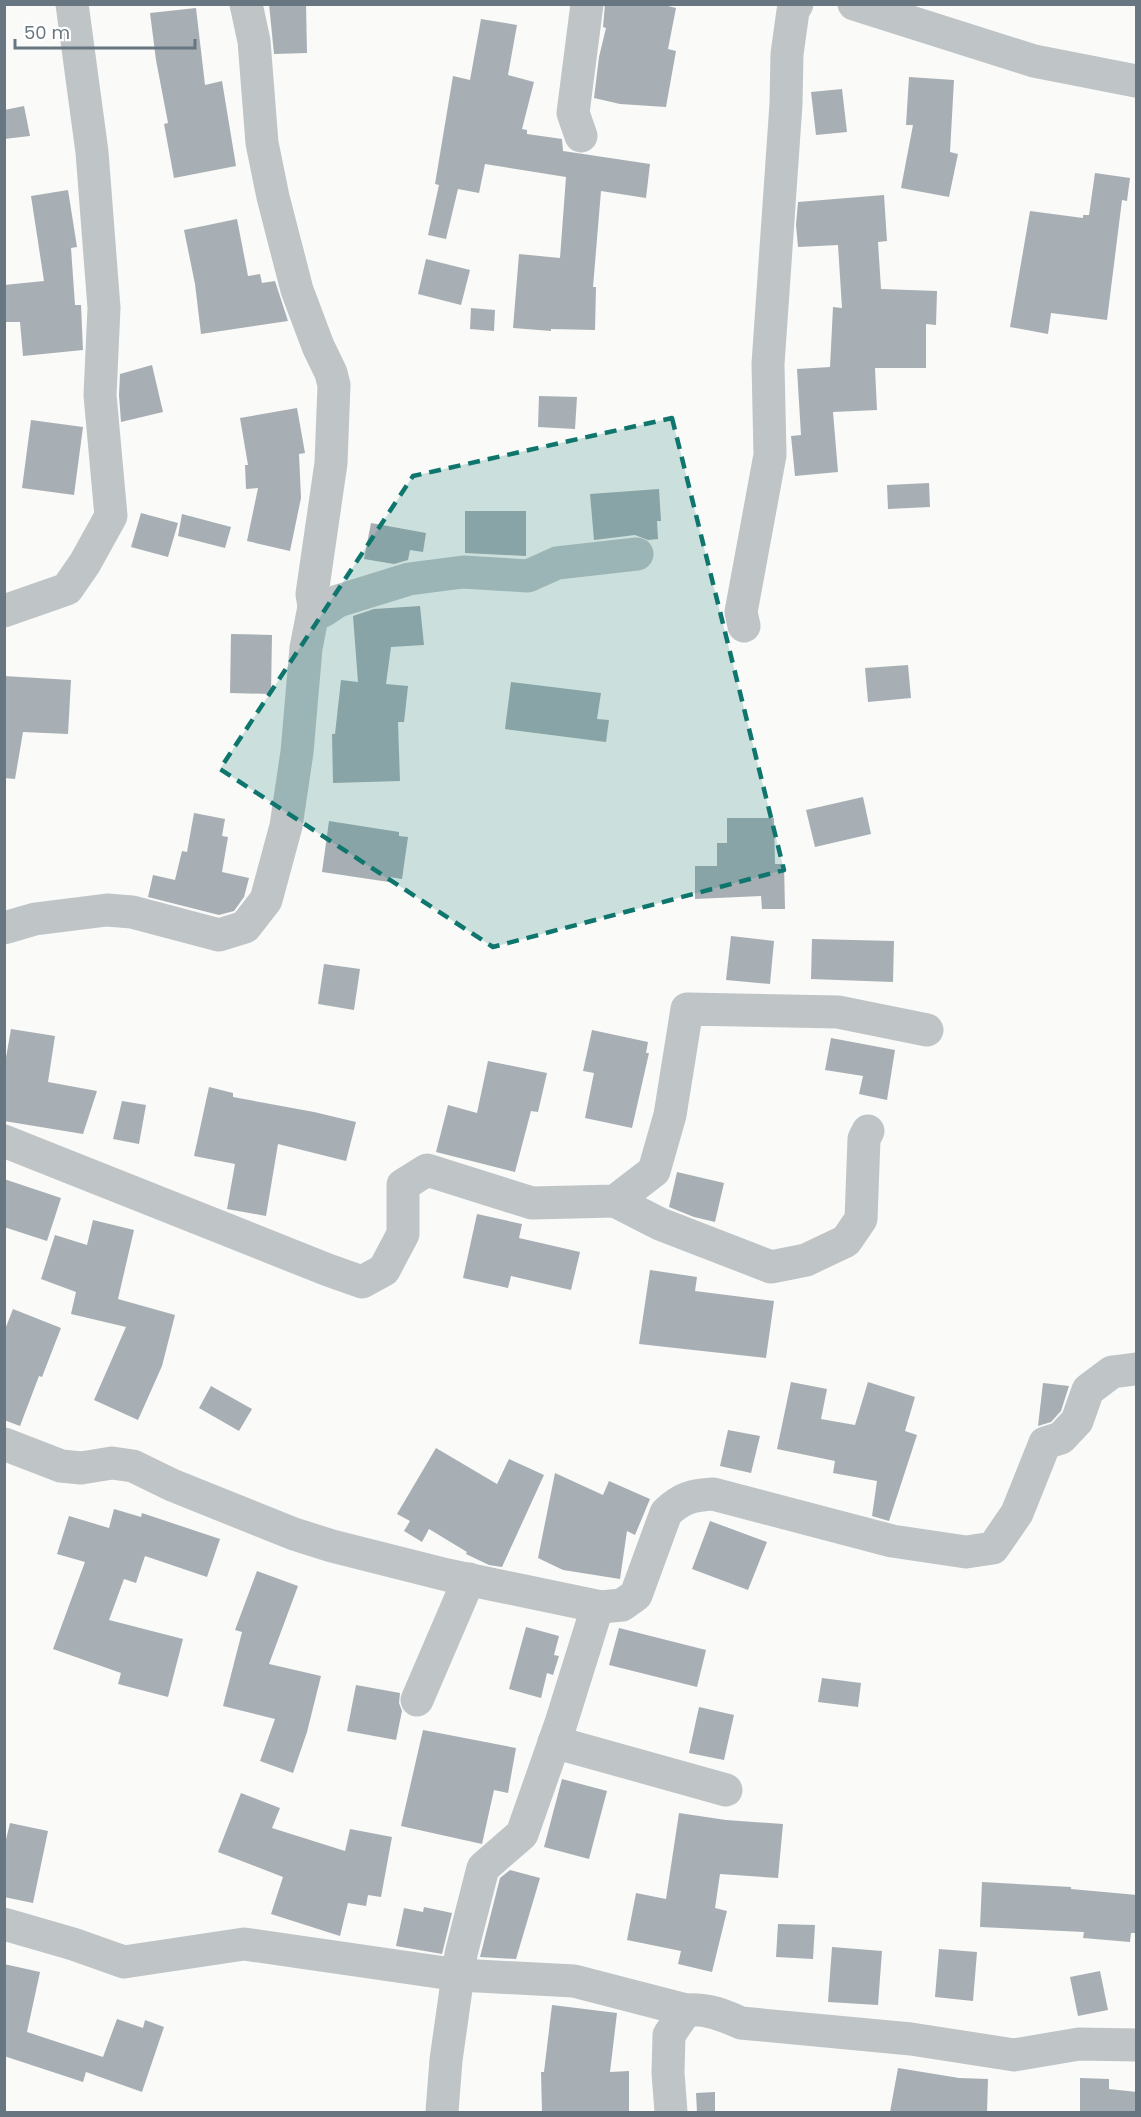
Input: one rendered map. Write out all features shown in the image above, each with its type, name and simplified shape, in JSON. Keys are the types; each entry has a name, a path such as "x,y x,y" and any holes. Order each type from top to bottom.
{"street":[{"path":"4,611 67,589 111,516 99,395 104,308 103,286 92,152 72,4"},
{"path":"4,928 34,919 106,910 132,912 219,935 245,927 266,900 286,826 297,752 306,648 314,607 312,594 331,463 334,385 297,290 273,197 262,143 254,41 246,4"},
{"path":"581,136 573,113 587,4"},
{"path":"744,626 741,612 770,455 768,364 786,104 786,54 796,4"},
{"path":"854,4 1034,61 1137,81"},
{"path":"314,607 323,611 338,601 409,579 463,572 528,576 557,563 637,554"},
{"path":"615,1201 654,1170 670,1115 687,1009 838,1012 927,1030"},
{"path":"4,1141 316,1266 362,1282 384,1270 403,1234 403,1185 427,1170 532,1203 615,1201 660,1224 771,1267 806,1260 846,1241 861,1219 864,1139 868,1131"},
{"path":"4,1444 61,1466 81,1468 112,1463 133,1466 172,1485 294,1534 332,1546 597,1608 622,1605 636,1595 666,1513 692,1495 713,1494 892,1541 966,1552 993,1548 1017,1513 1045,1443 1061,1438 1077,1421 1088,1390 1112,1372 1137,1369"},
{"path":"417,1701 469,1579"},
{"path":"442,2112 446,2060 461,1954 483,1868 522,1834 597,1608"},
{"path":"554,1742 726,1790"},
{"path":"4,1924 124,1962 244,1944 459,1975 574,1981 686,2010 697,2009 719,2014 741,2023 911,2039 1014,2055 1079,2044 1137,2045"},
{"path":"671,2112 668,2073 669,2035 686,2010"}],"highlighted area":[{"path":"672,418 784,870 493,947 220,769 413,476"}],"building":[{"path":"269,4 306,4 307,53 274,54"},
{"path":"605,4 669,4 668,6 676,8 668,49 676,51 666,107 620,104 594,98 599,57 606,28 603,27"},
{"path":"196,8 205,85 222,81 236,166 174,178 164,124 168,123 150,13"},
{"path":"481,19 517,25 508,75 534,82 522,129 527,130 527,134 562,139 563,151 650,164 646,198 601,191 593,287 596,287 595,330 551,329 551,331 513,328 519,254 560,258 566,177 485,164 479,193 458,189 446,239 428,235 439,185 435,184 453,76 470,80"},
{"path":"909,77 954,80 950,152 958,154 949,197 901,188 913,125 906,125"},
{"path":"842,89 847,132 816,135 811,92"},
{"path":"24,106 30,136 4,139 4,110"},
{"path":"1095,173 1130,178 1127,201 1122,200 1107,320 1051,313 1048,334 1010,327 1030,211 1083,218 1083,215 1089,215"},
{"path":"68,190 77,247 71,248 75,305 81,305 83,350 23,356 20,322 4,322 4,285 44,281 31,196"},
{"path":"884,195 887,241 878,242 881,289 937,291 936,325 926,324 926,368 875,368 877,410 833,412 838,472 795,476 791,436 801,435 797,369 830,367 833,307 842,308 838,245 798,247 796,225 798,202"},
{"path":"237,219 248,276 260,274 262,283 275,281 288,321 201,334 195,284 184,230"},
{"path":"426,259 470,270 461,305 418,294"},
{"path":"471,308 495,310 494,331 470,329"},
{"path":"152,365 163,412 121,422 120,374"},
{"path":"539,396 577,397 575,429 538,427"},
{"path":"297,408 305,453 299,454 301,498 290,551 247,541 258,488 246,489 245,465 248,465 240,418"},
{"path":"31,420 83,427 74,495 22,488"},
{"path":"929,483 930,507 888,509 887,485"},
{"path":"659,489 661,521 657,521 658,539 648,540 635,535 594,540 590,494"},
{"path":"465,511 526,511 526,556 465,553"},
{"path":"141,513 178,523 168,557 131,547"},
{"path":"182,514 231,527 225,548 178,536"},
{"path":"371,523 426,533 423,552 410,550 408,560 394,564 364,559"},
{"path":"420,606 424,645 391,647 386,684 408,686 404,722 398,722 400,781 333,783 332,734 335,734 341,680 358,682 353,616 374,609"},
{"path":"231,634 272,635 271,694 230,693"},
{"path":"908,665 911,698 868,702 865,668"},
{"path":"4,676 71,680 68,734 23,732 15,779 4,778"},
{"path":"511,682 601,693 597,719 609,720 606,742 505,729"},
{"path":"863,797 871,834 815,847 806,810"},
{"path":"194,813 225,819 222,836 228,837 222,872 249,878 244,897 234,911 219,915 148,897 153,875 175,880 182,851 187,852"},
{"path":"727,818 774,818 775,864 784,864 785,909 762,909 761,896 695,899 695,866 717,866 717,843 727,843"},
{"path":"329,821 399,832 399,836 408,837 402,879 389,877 389,882 322,872"},
{"path":"731,936 774,941 770,984 726,980"},
{"path":"812,939 894,941 893,982 811,979"},
{"path":"324,964 360,969 354,1010 318,1004"},
{"path":"11,1029 55,1036 48,1082 97,1091 83,1134 4,1121 4,1069"},
{"path":"592,1030 648,1042 646,1053 649,1053 632,1128 585,1118 594,1073 583,1071"},
{"path":"831,1038 895,1050 887,1100 859,1094 863,1076 825,1070"},
{"path":"488,1061 547,1073 538,1112 531,1111 515,1172 436,1152 448,1105 477,1113"},
{"path":"209,1087 233,1093 233,1097 356,1122 346,1161 278,1144 266,1216 227,1209 235,1164 194,1156"},
{"path":"122,1101 146,1105 139,1144 113,1139"},
{"path":"677,1172 724,1183 715,1222 669,1207"},
{"path":"4,1179 61,1198 47,1241 4,1227"},
{"path":"477,1214 522,1224 519,1238 580,1252 571,1290 511,1276 508,1288 463,1278"},
{"path":"93,1220 134,1230 118,1299 175,1315 162,1366 138,1420 94,1400 126,1327 71,1314 76,1292 41,1279 55,1235 87,1245"},
{"path":"650,1270 697,1277 695,1291 774,1301 766,1358 639,1344"},
{"path":"13,1309 61,1328 20,1426 4,1420 4,1332"},
{"path":"791,1382 827,1389 821,1419 855,1425 868,1382 915,1397 905,1431 917,1435 889,1521 872,1516 877,1481 833,1473 835,1461 777,1449"},
{"path":"1043,1383 1069,1386 1061,1411 1051,1422 1038,1426"},
{"path":"211,1386 252,1409 239,1431 199,1408"},
{"path":"728,1430 760,1436 751,1473 720,1466"},
{"path":"436,1448 497,1484 509,1459 544,1475 502,1567 489,1565 466,1554 467,1552 429,1529 422,1542 404,1531 410,1521 397,1514"},
{"path":"555,1473 603,1495 609,1481 650,1499 635,1535 627,1531 620,1579 563,1570 538,1558"},
{"path":"114,1509 141,1517 142,1513 220,1539 207,1577 145,1556 136,1583 124,1579 109,1620 183,1639 168,1697 118,1684 121,1673 53,1649 85,1562 57,1554 69,1516 109,1528"},
{"path":"710,1521 767,1542 748,1590 692,1569"},
{"path":"257,1571 298,1586 269,1664 321,1676 307,1732 293,1773 260,1761 275,1719 223,1706 242,1632 235,1630"},
{"path":"526,1627 559,1636 554,1655 559,1656 553,1675 547,1673 541,1698 509,1689"},
{"path":"619,1628 706,1650 697,1687 609,1665"},
{"path":"822,1678 861,1683 858,1707 818,1702"},
{"path":"356,1685 400,1693 399,1703 402,1711 396,1740 347,1731"},
{"path":"699,1707 734,1715 724,1760 689,1753"},
{"path":"423,1730 516,1748 508,1793 494,1790 482,1844 401,1826"},
{"path":"562,1779 607,1791 589,1859 544,1847"},
{"path":"241,1793 280,1808 272,1828 345,1851 350,1829 392,1837 381,1897 368,1895 366,1906 348,1903 340,1936 271,1914 283,1877 218,1852"},
{"path":"679,1813 726,1820 783,1824 778,1878 720,1874 715,1908 727,1911 712,1972 678,1964 681,1951 627,1940 636,1893 666,1899"},
{"path":"10,1823 48,1831 33,1903 4,1897 4,1848"},
{"path":"510,1870 540,1878 516,1959 480,1957 500,1878"},
{"path":"982,1882 1071,1887 1071,1889 1137,1895 1137,1933 1131,1933 1130,1942 1083,1938 1084,1932 980,1927"},
{"path":"424,1907 452,1913 442,1954 396,1946 404,1908 423,1912"},
{"path":"778,1924 815,1925 813,1959 776,1957"},
{"path":"832,1947 882,1951 878,2005 828,2002"},
{"path":"939,1949 977,1952 973,2001 935,1997"},
{"path":"4,1964 40,1972 27,2032 103,2057 117,2019 143,2028 145,2020 164,2027 142,2092 86,2072 83,2082 4,2056"},
{"path":"1100,1971 1108,2010 1078,2016 1070,1977"},
{"path":"552,2005 617,2013 610,2072 629,2071 629,2112 542,2112 541,2072 544,2072"},
{"path":"898,2068 959,2078 988,2079 987,2112 890,2112"},
{"path":"1080,2078 1109,2079 1109,2089 1137,2092 1137,2112 1080,2112"},
{"path":"715,2092 715,2112 697,2112 696,2093"}]}
